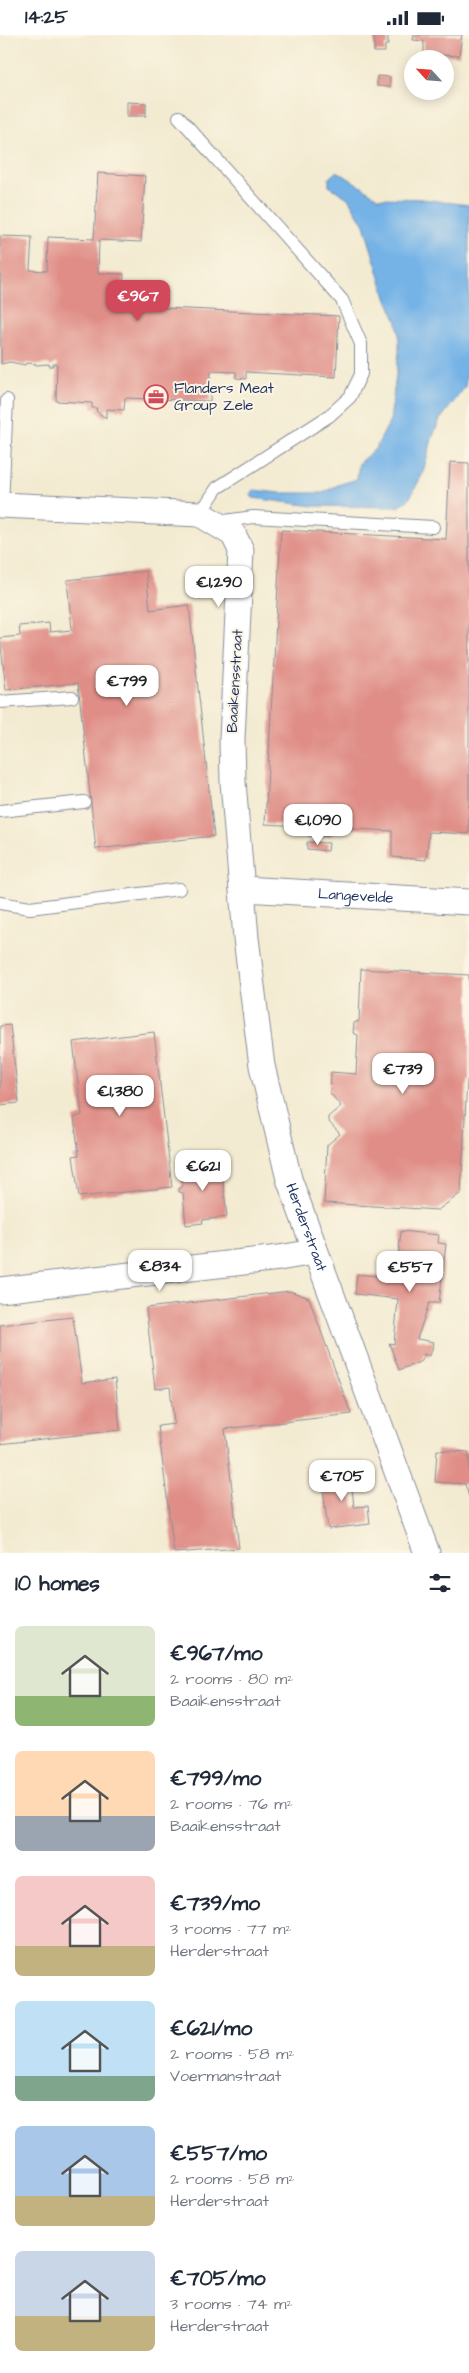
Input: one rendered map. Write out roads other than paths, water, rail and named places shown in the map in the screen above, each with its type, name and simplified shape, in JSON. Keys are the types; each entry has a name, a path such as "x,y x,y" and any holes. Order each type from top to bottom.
{"street":[{"path":"1,505 208,518"},
{"name":"Baaikensstraat","path":"208,518 233,534 241,550 232,739 233,782 242,889"},
{"name":"Langevelde","path":"242,889 469,902"},
{"name":"Herderstraat","path":"242,889 262,1065 289,1179 314,1252 427,1553"},
{"path":"0,1290 279,1258 314,1252"}],"lane":[{"path":"180,117 342,300 360,344 361,374 350,397 329,416 217,488 208,518 253,517 433,527"},
{"path":"1,505 7,400"},
{"path":"0,702 72,697"},
{"path":"0,811 84,802"},
{"path":"0,903 30,908 179,889"}],"water":[{"path":"337,171 379,198 422,199 469,205 469,351 465,387 439,421 422,475 409,499 399,507 314,506 253,498 251,495 254,490 279,493 323,493 338,485 357,479 359,463 376,448 390,421 399,352 397,322 386,297 364,225 348,198 329,186 329,178"}],"place":[{"name":"Flanders Meat Group Zele","path":"156,397"}]}
